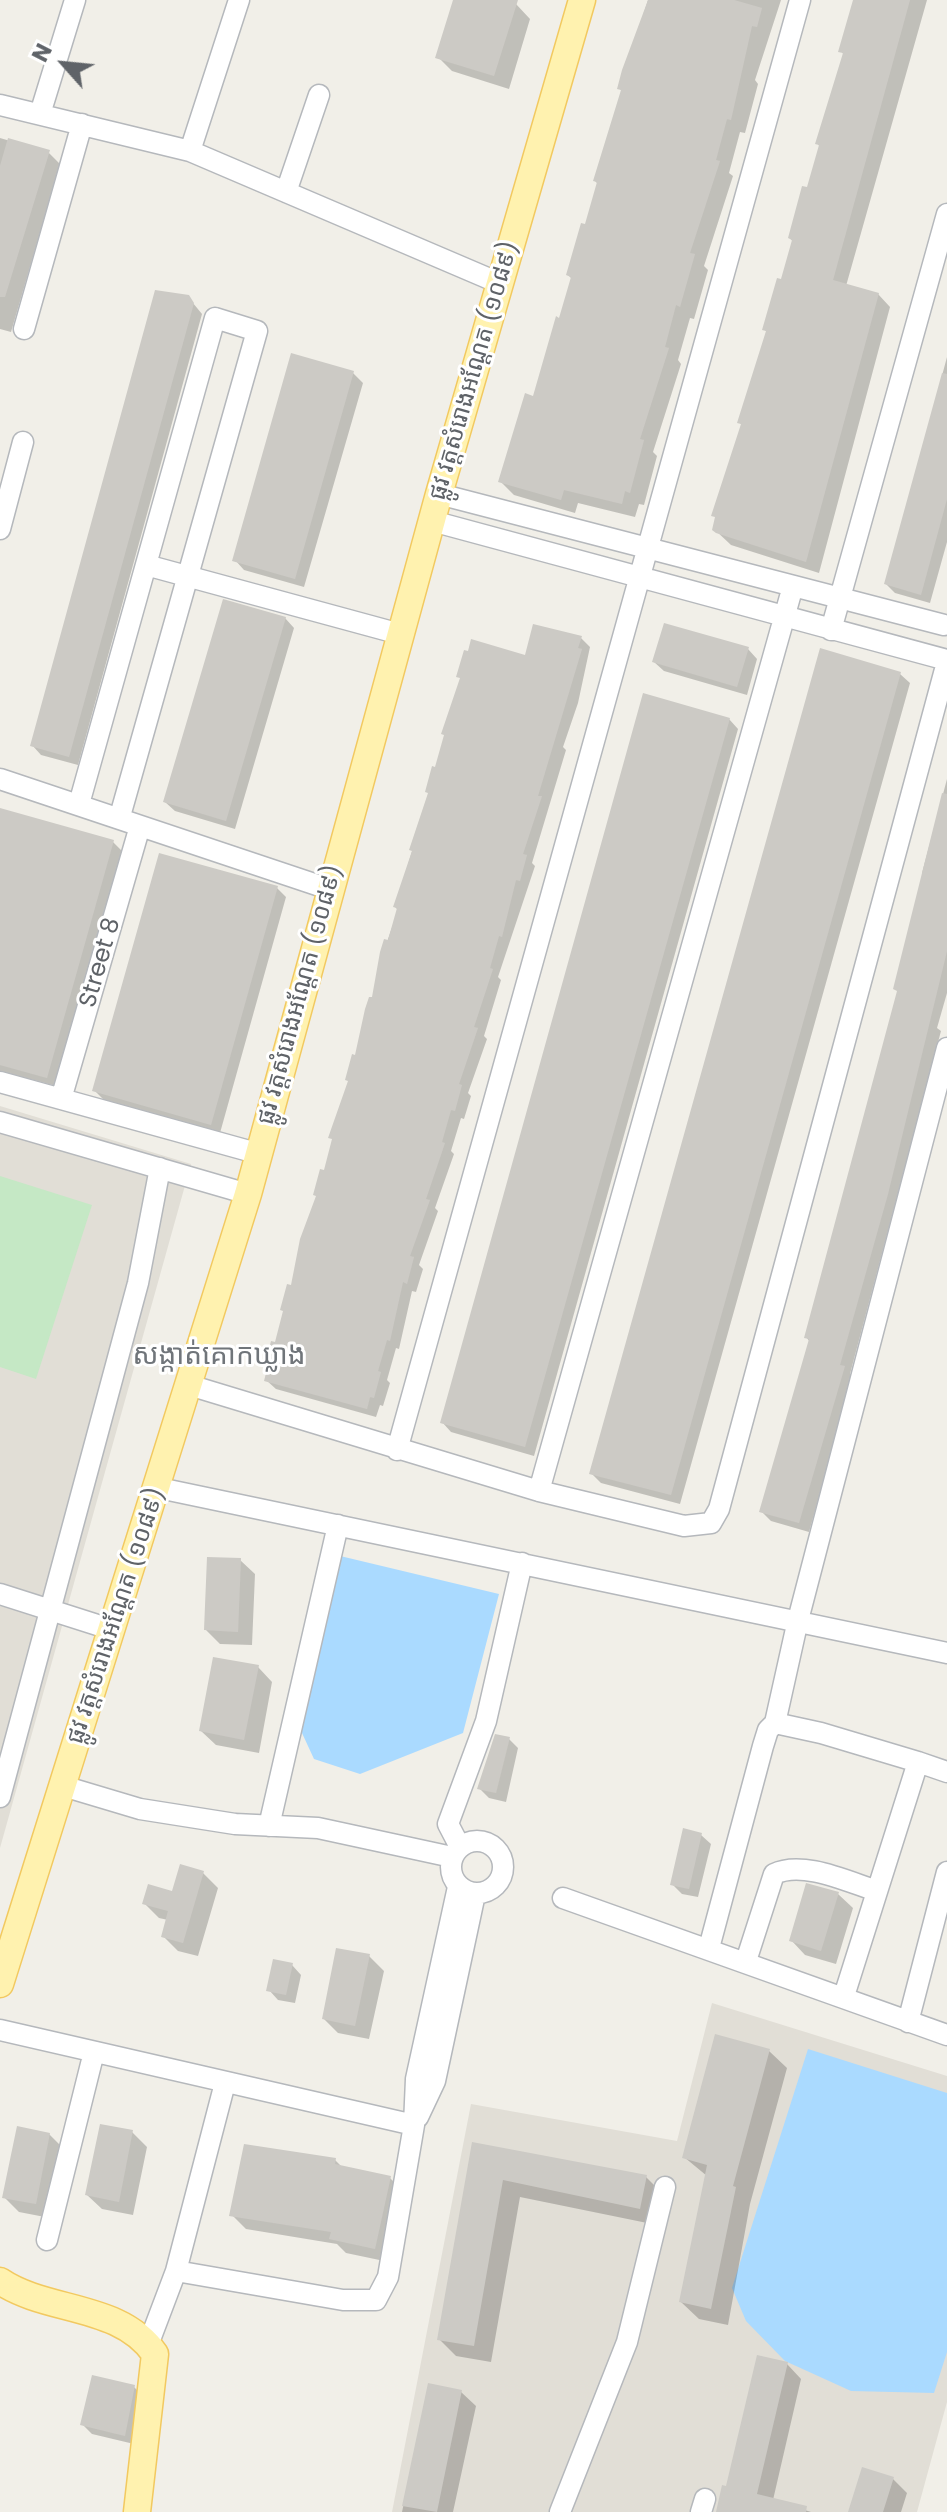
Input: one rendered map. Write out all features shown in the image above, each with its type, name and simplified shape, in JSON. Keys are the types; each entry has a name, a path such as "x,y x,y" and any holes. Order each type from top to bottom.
{"main road":[{"name":"ផ្លូវ វត្តសំរោងអណ្ដែត (១០៨៩)","path":"0,1984 159,1488 260,1154 329,889 439,494 582,0"},
{"path":"0,2281 18,2294 104,2317 129,2328 155,2354 137,2512"}],"street":[{"path":"40,114 75,0"},
{"path":"190,151 239,0"},
{"path":"397,1450 800,0"},
{"path":"286,192 319,95"},
{"path":"0,105 190,151 499,283"},
{"path":"24,329 82,124"},
{"path":"831,630 947,214"},
{"path":"79,804 215,318 257,331 120,816"},
{"path":"0,529 23,442"},
{"path":"189,1385 539,1491 684,1526 711,1523 719,1509 947,659 946,619 793,586 439,494"},
{"path":"432,521 784,618 947,659"},
{"path":"146,565 400,634"},
{"path":"539,1491 793,586"},
{"path":"0,779 120,816 140,826 329,889"},
{"name":"Street 8","path":"61,1099 140,826"},
{"path":"709,1948 763,1746 768,1730 775,1723 798,1620 927,1136 947,1048"},
{"path":"0,1082 260,1154"},
{"path":"0,1122 248,1194"},
{"path":"0,1797 138,1283 160,1168"},
{"path":"159,1488 947,1653"},
{"path":"269,1826 338,1525"},
{"path":"63,1786 140,1809 235,1824 318,1828 456,1852 472,1841 485,1841 496,1848 503,1858 503,1876 492,1890 466,1890 451,1873 456,1852 448,1824 486,1721 522,1563"},
{"path":"0,1594 113,1630"},
{"path":"775,1723 821,1733 947,1772"},
{"path":"844,1996 918,1762"},
{"path":"746,1961 774,1874 785,1869 808,1871 877,1891"},
{"path":"908,2022 947,1872"},
{"path":"176,2271 343,2300 376,2300 388,2277 414,2125 416,2079 466,1890"},
{"path":"563,1898 947,2035"},
{"path":"0,2030 414,2125"},
{"path":"47,2240 94,2052"},
{"path":"148,2345 176,2271 225,2083"},
{"path":"560,2512 627,2342 665,2187"}],"shaded area":[{"path":"0,1106 191,1164 0,1848"},
{"path":"712,2003 947,2076 947,2402 917,2512 392,2512 471,2104 677,2141"}],"green space":[{"path":"0,1176 92,1205 36,1379 0,1367"}],"water":[{"path":"336,1555 499,1594 463,1733 360,1774 314,1759 296,1720"},
{"path":"808,2049 947,2093 947,2352 934,2393 851,2391 785,2361 746,2321 732,2288"}],"building":[{"path":"453,0 518,0 494,76 435,58"},
{"path":"648,0 734,0 762,8 757,27 752,26 731,120 727,119 716,160 720,161 690,253 695,254 680,307 676,305 665,347 669,348 640,439 644,440 630,493 625,491 622,504 564,490 561,500 498,482 525,393 533,396 556,316 559,318 571,277 566,275 581,223 585,224 597,182 593,181 621,90 617,89 622,70"},
{"path":"853,0 910,0 833,280 879,293 806,562 716,533 712,530 715,517 711,516 741,424 737,423 766,331 762,330 777,278 781,279 792,240 788,238 802,186 807,187 819,145 815,144 843,53 838,52"},
{"path":"8,138 50,150 5,297 0,297 0,166"},
{"path":"155,290 189,295 194,303 69,757 30,746"},
{"path":"291,353 354,371 295,579 232,561"},
{"path":"942,373 947,374 947,499 921,595 884,584"},
{"path":"223,599 286,617 226,821 163,802"},
{"path":"664,623 749,647 737,687 652,662"},
{"path":"533,624 582,636 578,648 582,649 538,796 542,796 523,854 527,855 520,881 516,880 502,937 499,936 490,968 493,969 474,1027 478,1028 459,1084 462,1085 455,1111 451,1110 442,1142 445,1143 426,1199 430,1200 410,1256 414,1257 407,1284 403,1282 390,1341 387,1340 378,1371 381,1372 374,1398 370,1397 367,1409 264,1381 271,1341 275,1342 283,1311 280,1310 287,1284 291,1285 300,1239 316,1196 313,1195 320,1169 324,1170 332,1139 328,1138 348,1081 345,1080 352,1054 355,1055 365,1009 369,997 372,997 380,952 384,939 388,940 397,908 393,907 412,851 409,850 428,793 425,792 432,766 435,767 444,735 441,734 460,678 456,677 464,650 468,651 471,639 525,655"},
{"path":"820,648 901,672 671,1495 589,1474"},
{"path":"643,693 730,718 525,1447 440,1423"},
{"path":"942,793 947,794 947,951 888,1194 840,1365 845,1366 799,1523 759,1512 809,1339 804,1338 897,991 893,989"},
{"path":"0,808 114,840 47,1078 0,1065"},
{"path":"159,853 278,886 211,1125 92,1091"},
{"path":"207,1557 241,1558 238,1632 204,1630"},
{"path":"213,1657 259,1665 244,1740 199,1731"},
{"path":"495,1734 510,1737 496,1793 477,1789"},
{"path":"683,1828 702,1833 689,1889 670,1885"},
{"path":"180,1864 204,1871 183,1943 161,1937 168,1911 142,1904 148,1884 172,1891"},
{"path":"806,1883 839,1892 821,1951 789,1941"},
{"path":"336,1948 370,1954 355,2026 322,2019"},
{"path":"273,1959 293,1963 286,1995 266,1991"},
{"path":"715,2034 770,2049 733,2186 736,2187 711,2309 679,2302 707,2165 682,2158"},
{"path":"100,2124 133,2130 119,2202 85,2195"},
{"path":"17,2126 50,2133 36,2204 2,2198"},
{"path":"472,2142 647,2175 640,2209 503,2180 474,2346 437,2340"},
{"path":"244,2144 336,2158 335,2164 391,2176 375,2249 329,2239 331,2232 229,2216"},
{"path":"757,2355 788,2362 757,2494 807,2506 806,2512 716,2512 722,2485 726,2486"},
{"path":"92,2375 135,2385 125,2436 80,2425"},
{"path":"428,2383 462,2390 437,2512 402,2506"},
{"path":"862,2467 894,2477 883,2512 848,2512"}],"district":[{"name":"សង្កាត់គោកឃ្លាង","path":"219,1357"}]}
